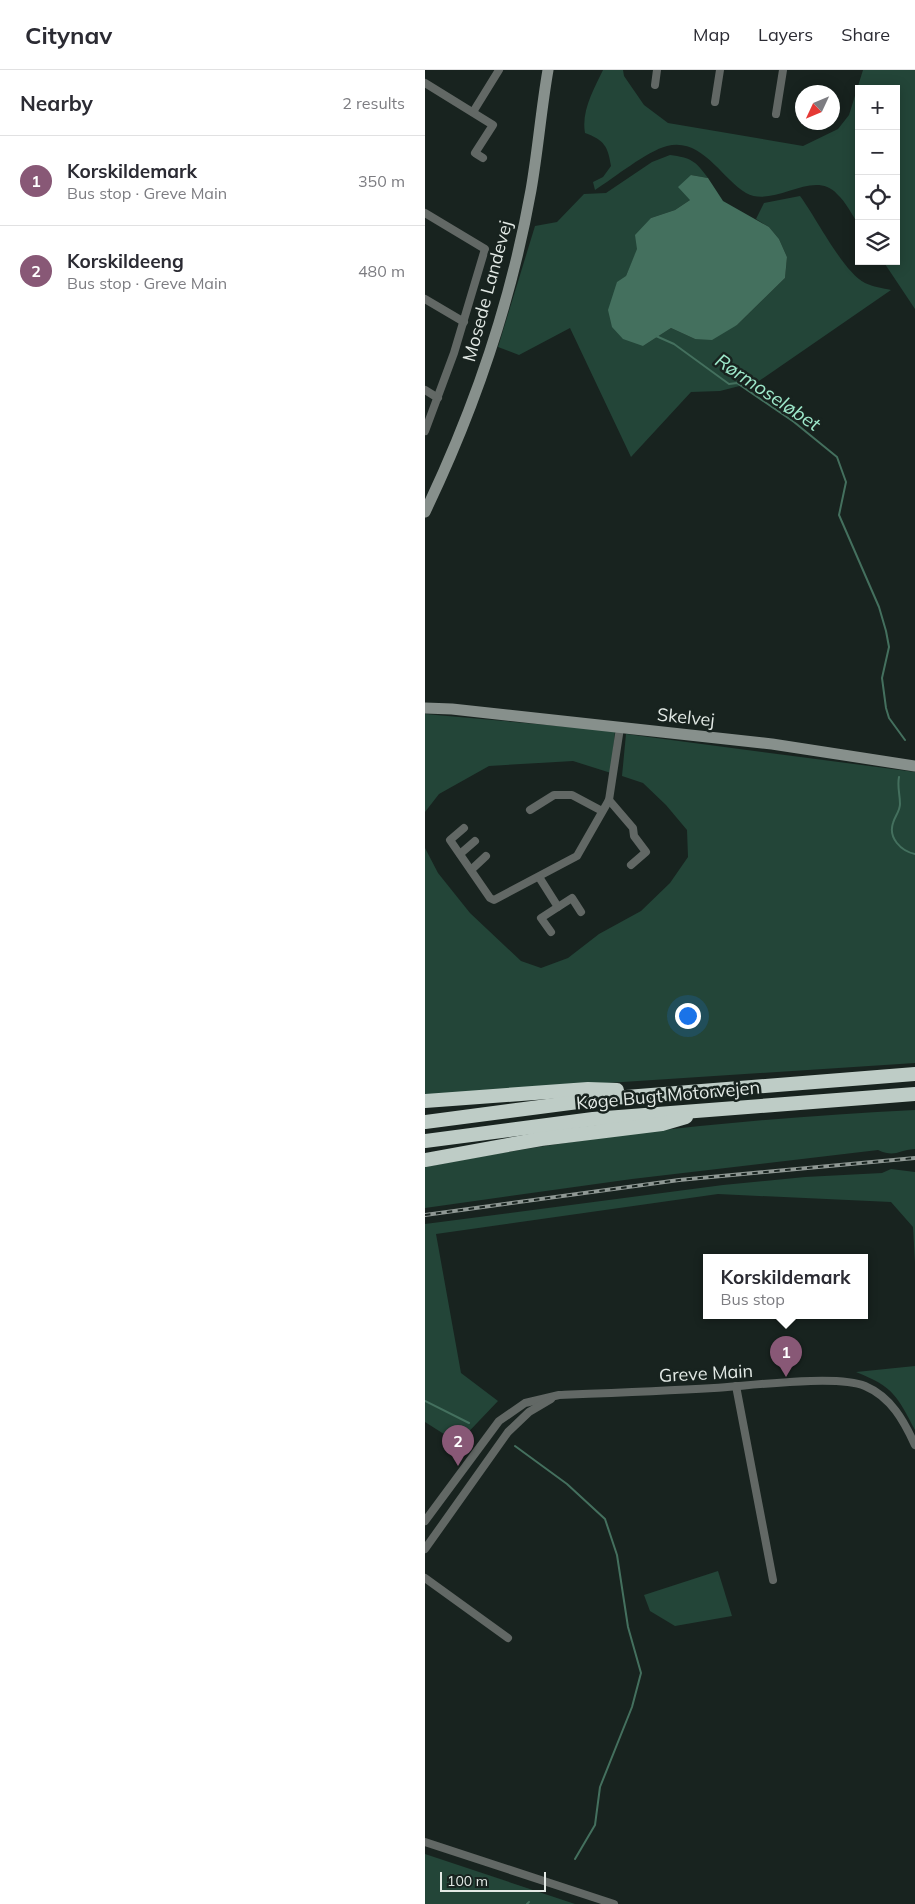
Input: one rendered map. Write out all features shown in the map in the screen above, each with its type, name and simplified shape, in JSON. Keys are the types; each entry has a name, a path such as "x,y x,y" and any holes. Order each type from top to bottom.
{"highway":[{"name":"Køge Bugt Motorvejen","path":"425,1122 601,1099 915,1074"},
{"path":"425,1101 588,1089 688,1091"},
{"name":"Køge Bugt Motorvejen","path":"425,1141 593,1119 915,1094"},
{"path":"425,1160 541,1140 662,1124 714,1109"}],"street":[{"path":"473,112 499,70"},
{"name":"Mosede Landevej","path":"425,512 477,390 508,291 531,189 548,70"},
{"path":"655,85 657,70"},
{"path":"715,102 720,70"},
{"path":"776,114 783,70"},
{"path":"425,83 493,125 475,153 483,158"},
{"path":"425,213 485,250 464,322 425,431"},
{"path":"425,299 464,322"},
{"path":"425,390 438,398"},
{"name":"Skelvej","path":"425,700 453,709"},
{"name":"Skelvej","path":"425,708 453,709 772,744 915,766"},
{"path":"463,828 450,840 490,898 494,900 577,856 609,800 620,728"},
{"path":"530,810 553,794 573,795 602,811"},
{"path":"609,800 633,828 633,836 646,852 631,865"},
{"path":"460,854 475,841"},
{"path":"471,870 486,856"},
{"path":"539,877 558,907"},
{"path":"551,932 541,918 572,898 581,912"},
{"name":"Greve Main","path":"425,1521 499,1420 525,1403 559,1395 850,1382 864,1385 876,1392 897,1411 915,1445"},
{"path":"736,1386 773,1580"},
{"name":"Greve Main","path":"425,1548 519,1420 559,1395"},
{"path":"425,1578 508,1638"},
{"path":"425,1842 614,1904"}],"shaded area":[{"path":"603,70 623,70 624,76 644,105 668,123 803,146 836,130 840,130 840,126 849,115 855,96 855,219 837,194 827,187 817,185 805,186 769,196 757,197 737,187 701,153 679,145 667,146 650,153 595,190 593,182 603,177 611,166 608,153 601,141 585,133 585,117 592,92"},
{"path":"863,70 915,70 915,309 886,265 900,265 900,85 858,85"},
{"path":"670,155 692,161 700,167 708,178 691,175 690,200 675,210 651,218 626,276 643,346 671,328 695,339 737,325 785,278 787,257 779,239 769,227 756,219 764,203 800,196 848,268 865,283 891,290 759,381 720,391 691,392 631,457 570,328 519,355 498,347 535,226 557,222 584,194 606,193 652,162"},
{"path":"691,175 708,178 723,201 769,227 779,239 787,257 785,278 737,325 712,340 695,339 671,328 643,346 623,339 612,327 608,310 617,282 626,276 637,249 635,235 651,218 675,210 690,200 678,187"},
{"path":"425,714 615,731 611,773 573,761 489,766 439,794 425,812"},
{"path":"626,734 915,772 915,1063 425,1095 425,848 438,873 470,913 521,961 541,968 568,958 599,934 641,911 670,883 688,857 687,830 666,805 643,783 622,776"},
{"path":"915,1110 915,1149 897,1153 878,1150 632,1179 425,1208 425,1167 608,1137 731,1123"},
{"path":"891,1169 915,1172 915,1263 913,1227 891,1202 718,1194 436,1234 461,1373 498,1401 458,1443 425,1422 425,1224 723,1185 805,1177 882,1173"},
{"path":"915,1366 915,1430 904,1409 887,1388 869,1377 856,1372"},
{"path":"718,1571 732,1616 675,1626 650,1611 644,1595"},
{"path":"425,1854 575,1904 425,1904"}],"waterway":[{"name":"Rørmoseløbet","path":"656,336 674,344 729,384 737,383 794,422 837,457 846,482 839,515 879,607 889,647 882,678 886,708 889,718 905,740"},
{"name":"Rørmoseløbet","path":"899,777 900,807 893,823 892,834 901,847 915,854"},
{"path":"425,1401 469,1423"},
{"path":"515,1446 567,1484 605,1519 617,1555 628,1627 641,1673 632,1707 600,1787 595,1825 575,1859"}],"railway":[{"path":"425,1215 679,1180 915,1158"}],"place":[{"name":"Korskildemark","path":"786,1377"},
{"name":"Korskildeeng","path":"458,1466"}]}
